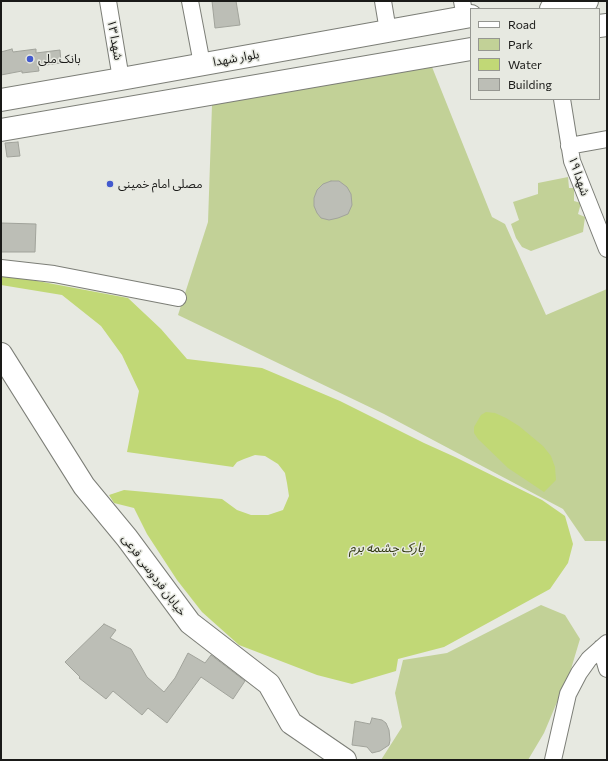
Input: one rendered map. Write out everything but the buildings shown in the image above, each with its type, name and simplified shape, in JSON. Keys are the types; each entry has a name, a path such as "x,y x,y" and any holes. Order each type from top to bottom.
{"main road":[{"path":"556,8 587,1"},
{"name":"بلوار شهدا","path":"1,100 388,31 466,11"},
{"path":"330,73 341,59 342,50 331,41"},
{"path":"1,130 470,48"},
{"name":"خیابان فردوسی فرعی","path":"1,354 84,486 127,538 190,623 269,684 291,723 345,760"}],"street":[{"name":"شهدا ۱۳","path":"108,1 121,79"},
{"path":"190,1 202,64"},
{"path":"383,1 388,31"},
{"name":"شهدا ۱۹","path":"562,100 572,161 607,250"},
{"path":"569,146 607,139"},
{"path":"1,268 54,274 178,298"},
{"path":"604,645 607,669"},
{"path":"553,760 568,694 579,673 589,659 604,645"}],"green space":[{"path":"432,67 492,217 505,224 546,315 607,289 607,541 585,541 563,509 384,414 178,315 208,222 212,105"},
{"path":"568,177 569,188 574,188 574,201 581,203 578,214 585,217 583,232 531,251 522,247 516,238 511,224 519,220 513,202 538,194 538,183"},
{"path":"541,605 565,615 580,639 571,669 544,733 528,760 381,760 402,727 395,693 403,660 447,653"}],"water":[{"name":"پارک چشمه برم","path":"1,276 16,277 128,298 161,329 187,359 262,368 340,401 542,500 565,516 573,544 568,563 550,589 444,647 398,659 396,671 352,684 317,675 239,645 202,612 177,580 147,534 134,508 114,503 109,495 124,490 222,499 237,510 251,515 268,515 283,510 289,496 285,473 278,464 265,456 255,455 237,462 233,467 127,452 139,391 122,355 101,326 62,295 1,285"},
{"path":"486,412 495,413 519,426 543,446 551,456 555,467 556,480 544,492 508,468 478,439 474,433 474,427 481,415"}],"place":[{"name":"بانک ملی","path":"30,59"},
{"name":"مصلی امام خمینی","path":"110,184"}]}
